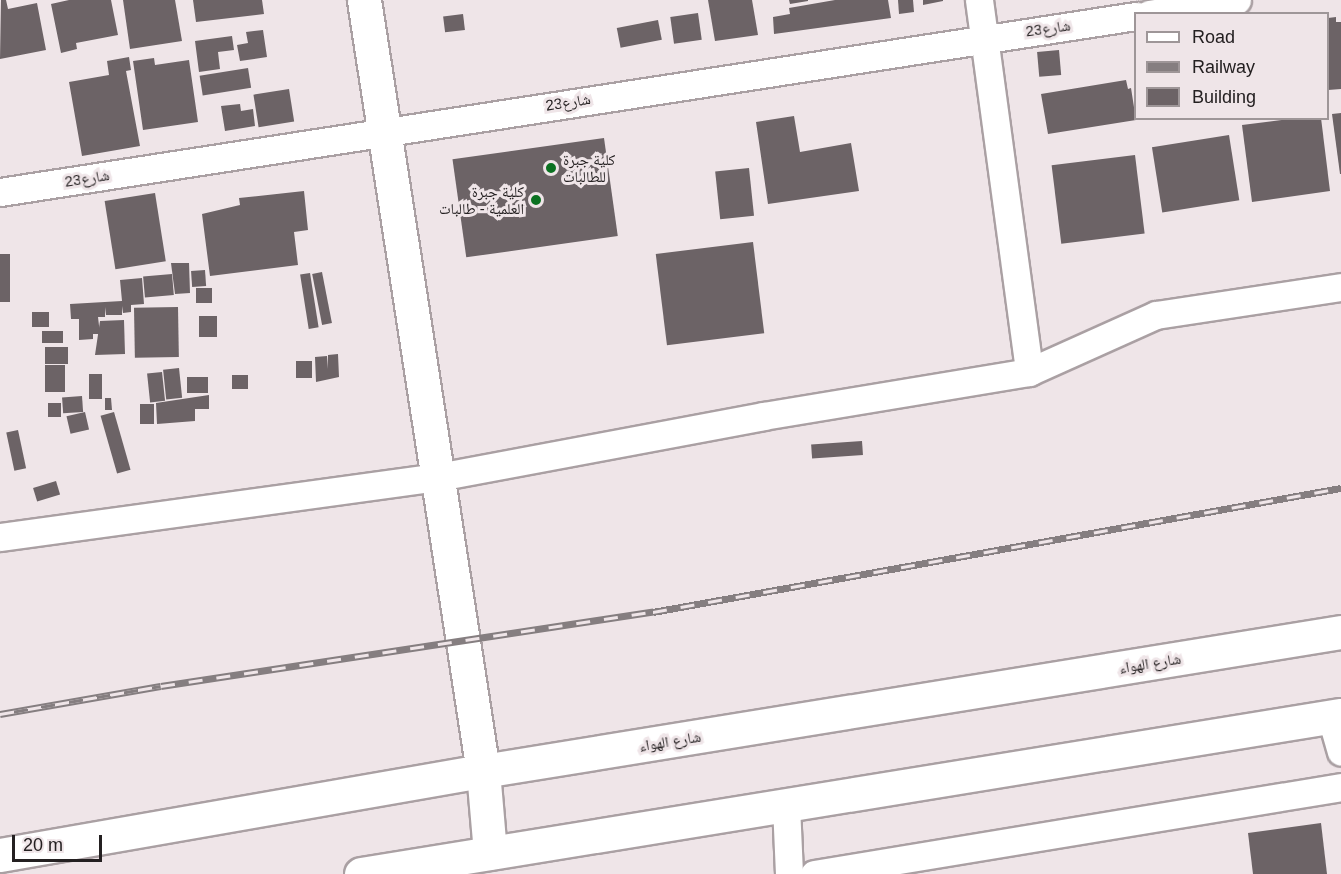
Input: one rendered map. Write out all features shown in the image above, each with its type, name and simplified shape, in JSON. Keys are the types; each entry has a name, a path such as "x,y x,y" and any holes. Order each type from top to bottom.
{"main road":[{"path":"364,0 387,131 483,771 490,852"},
{"name":"شارع الهواء","path":"0,855 483,771 1341,632"},
{"path":"361,874 1336,716"}],"street":[{"path":"979,0 1029,372"},
{"path":"1162,12 1238,0"},
{"name":"شارع23","path":"0,192 1134,15"},
{"path":"0,537 438,477 763,416 1029,372 1156,315 1341,287"},
{"path":"1336,716 1341,752"},
{"path":"814,874 1341,787"},
{"path":"786,805 789,874"}],"building":[{"path":"1,0 6,0 8,9 37,3 46,50 0,59"},
{"path":"69,0 111,0 118,35 76,43 77,49 61,53 51,4"},
{"path":"123,0 175,0 182,41 130,49"},
{"path":"193,0 262,0 264,14 196,22"},
{"path":"708,0 752,0 758,35 715,41"},
{"path":"789,0 808,0 808,1 790,4"},
{"path":"835,0 888,0 891,18 774,34 773,17 790,14 789,8"},
{"path":"898,0 913,0 914,12 899,14"},
{"path":"923,0 943,0 943,1 923,5"},
{"path":"698,13 702,40 674,44 670,17"},
{"path":"463,14 465,30 445,32 443,16"},
{"path":"1336,17 1336,22 1341,22 1341,89 1329,90 1329,18"},
{"path":"658,20 662,40 621,48 617,28"},
{"path":"263,30 267,57 240,61 237,45 248,43 246,32"},
{"path":"232,36 234,50 218,52 220,69 199,72 195,41"},
{"path":"1059,50 1061,75 1039,77 1037,52"},
{"path":"129,57 131,70 126,71 140,146 82,156 69,82 109,75 107,61"},
{"path":"154,58 155,65 189,60 198,122 143,130 133,61"},
{"path":"248,68 251,88 203,95 200,76"},
{"path":"1126,80 1128,89 1131,88 1134,120 1136,120 1048,134 1041,94"},
{"path":"289,89 294,122 259,127 253,95"},
{"path":"240,104 241,111 253,109 255,126 225,131 221,106"},
{"path":"1341,113 1341,174 1340,174 1332,114"},
{"path":"794,116 800,152 851,143 859,191 768,204 756,122"},
{"path":"1281,120 1321,120 1330,191 1252,202 1242,125"},
{"path":"1229,135 1239,200 1162,212 1152,147"},
{"name":"كلية جبرة العلمية - طالبات","path":"604,138 618,236 466,257 452,159"},
{"path":"1135,155 1145,233 1061,244 1052,165"},
{"path":"749,168 754,216 720,219 715,172"},
{"path":"304,191 308,230 294,232 298,265 210,276 202,214 240,205 239,198"},
{"path":"155,193 166,261 115,269 105,201"},
{"path":"753,242 764,333 667,345 656,254"},
{"path":"0,254 10,254 10,302 0,302"},
{"path":"171,263 189,263 190,293 175,294"},
{"path":"205,270 206,286 192,287 191,271"},
{"path":"322,272 332,323 322,325 312,274"},
{"path":"310,273 319,327 309,329 300,275"},
{"path":"172,274 174,295 145,297 143,277"},
{"path":"142,278 144,304 131,305 131,312 123,313 122,306 122,315 106,315 105,307 105,317 98,317 100,334 93,334 93,339 79,340 79,319 71,319 70,304 122,301 120,280"},
{"path":"196,288 212,288 212,303 196,303"},
{"path":"178,307 179,357 135,358 134,308"},
{"path":"32,312 49,312 49,327 32,327"},
{"path":"199,316 217,316 217,337 199,337"},
{"path":"124,320 125,354 95,355 100,321"},
{"path":"42,331 63,331 63,343 42,343"},
{"path":"45,347 68,347 68,364 45,364"},
{"path":"338,354 339,377 316,382 315,357 327,356 328,369 328,355"},
{"path":"296,361 312,361 312,378 296,378"},
{"path":"45,365 65,365 65,392 45,392"},
{"path":"179,368 182,398 166,400 163,370"},
{"path":"162,372 165,401 150,402 147,374"},
{"path":"89,374 102,374 102,399 89,399"},
{"path":"232,375 248,375 248,389 232,389"},
{"path":"187,377 208,377 208,393 187,393"},
{"path":"209,395 209,409 195,409 195,421 157,424 156,403"},
{"path":"82,396 83,412 63,413 62,397"},
{"path":"105,398 111,398 112,410 105,410"},
{"path":"48,403 61,403 61,417 48,417"},
{"path":"140,404 154,404 154,424 140,424"},
{"path":"85,412 89,430 71,434 66,416"},
{"path":"114,412 131,470 117,474 101,416"},
{"path":"18,430 26,468 14,471 6,432"},
{"path":"862,441 863,455 812,459 811,445"},
{"path":"56,481 60,494 37,501 33,488"},
{"path":"1321,823 1327,874 1253,874 1248,833"}],"railway":[{"path":"0,714 161,686 653,612 1341,488"}],"place":[{"name":"كلية جبرة للطالبات","path":"551,168"},
{"name":"كلية جبرة العلمية - طالبات","path":"536,200"}]}
